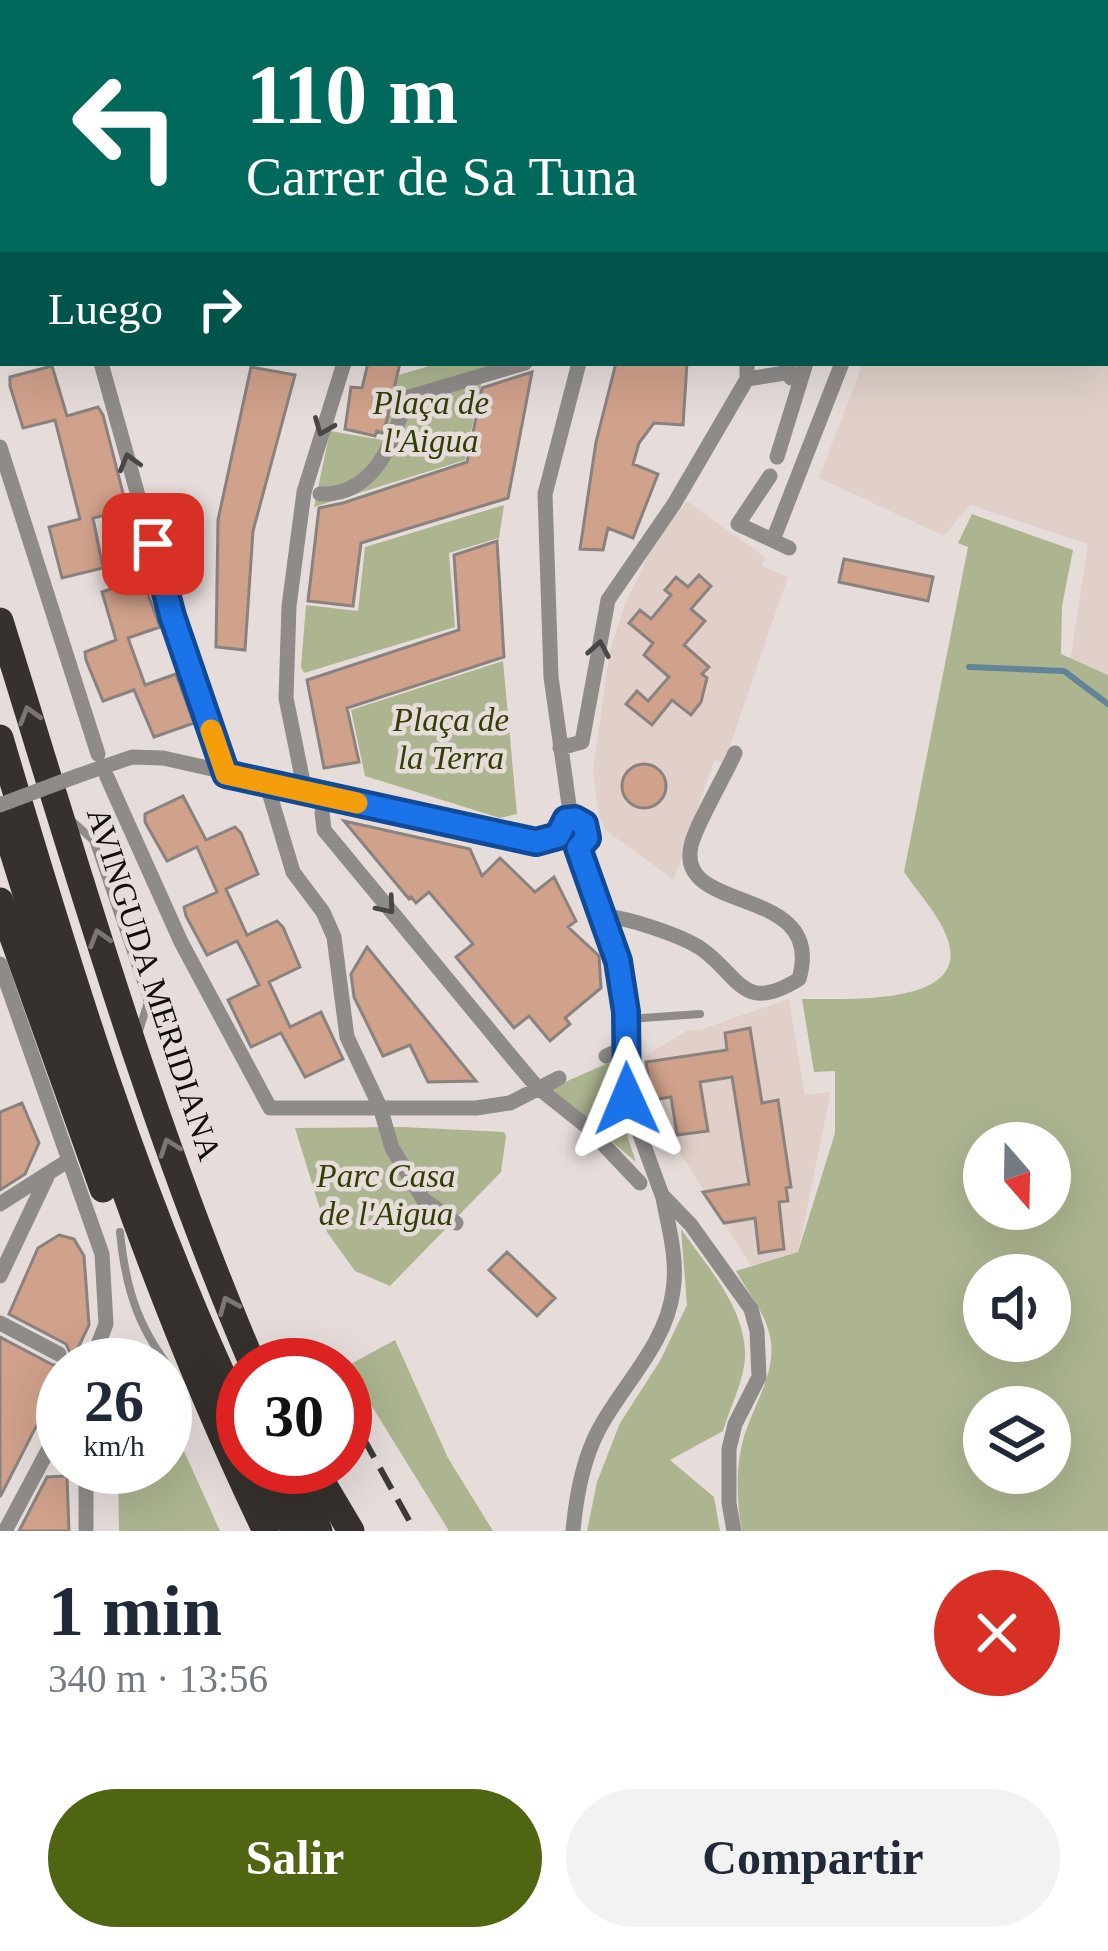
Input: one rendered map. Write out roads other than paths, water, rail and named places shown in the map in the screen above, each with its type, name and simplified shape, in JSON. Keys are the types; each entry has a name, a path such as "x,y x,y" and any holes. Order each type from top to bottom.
{"highway":[{"name":"AVINGUDA MERIDIANA","path":"0,621 134,1050 203,1245 242,1338"},
{"path":"0,738 122,1120 194,1316 216,1363"},
{"path":"0,807 112,1159 177,1331 266,1531"},
{"path":"0,901 120,1232 246,1531"},
{"path":"109,1203 177,1331"},
{"path":"278,1494 295,1531"},
{"path":"303,1494 320,1531"},
{"path":"329,1494 351,1531"}],"street":[{"path":"102,366 172,616 226,774"},
{"path":"305,793 286,698 289,606 304,492 343,366"},
{"path":"320,494 352,486 375,472 395,437 406,398 515,366"},
{"path":"571,819 551,677 544,494 578,366"},
{"path":"777,457 784,412 805,366"},
{"path":"772,540 841,366"},
{"path":"560,748 581,742 608,600 674,504 747,371 781,378"},
{"name":"AVINGUDA MERIDIANA","path":"0,447 103,766 181,942 270,1108 380,1107"},
{"path":"770,476 738,524 789,548"},
{"path":"603,916 620,917 702,949 743,989 766,993 799,979 803,946 792,926 776,914 703,883 692,869 691,846 736,753"},
{"path":"0,807 132,757 163,758 536,842 558,836"},
{"path":"266,782 293,872 323,912 334,938 346,1036 380,1107 392,1148 422,1199 456,1222"},
{"path":"322,812 324,830 538,1087 586,1126 640,1184"},
{"path":"571,819 584,824 588,833 578,848 565,847 558,836 562,823 571,819"},
{"path":"573,1531 587,1458 598,1431 644,1362 673,1297 673,1248 661,1192 627,1099 626,1019 618,961 578,848"},
{"path":"0,964 102,1254 106,1324 101,1338"},
{"path":"380,1107 476,1108 510,1103 559,1078"},
{"path":"0,1204 69,1160"},
{"path":"0,1276 47,1177"},
{"path":"661,1192 691,1225 751,1309 758,1331 759,1377 735,1424 729,1449 734,1531"},
{"path":"0,1323 36,1342"},
{"path":"5,1531 36,1473"},
{"path":"86,1494 86,1531"}],"lane":[{"path":"626,1019 700,1014"},
{"path":"640,1184 661,1192"}],"waterway":[{"path":"969,667 1064,671 1108,704"}],"railway":[{"path":"372,1454 415,1531"}],"park label":[{"name":"Plaça de l'Aigua","path":"431,422"},
{"name":"Plaça de la Terra","path":"451,739"},
{"name":"Parc Casa de l'Aigua","path":"386,1195"}]}
